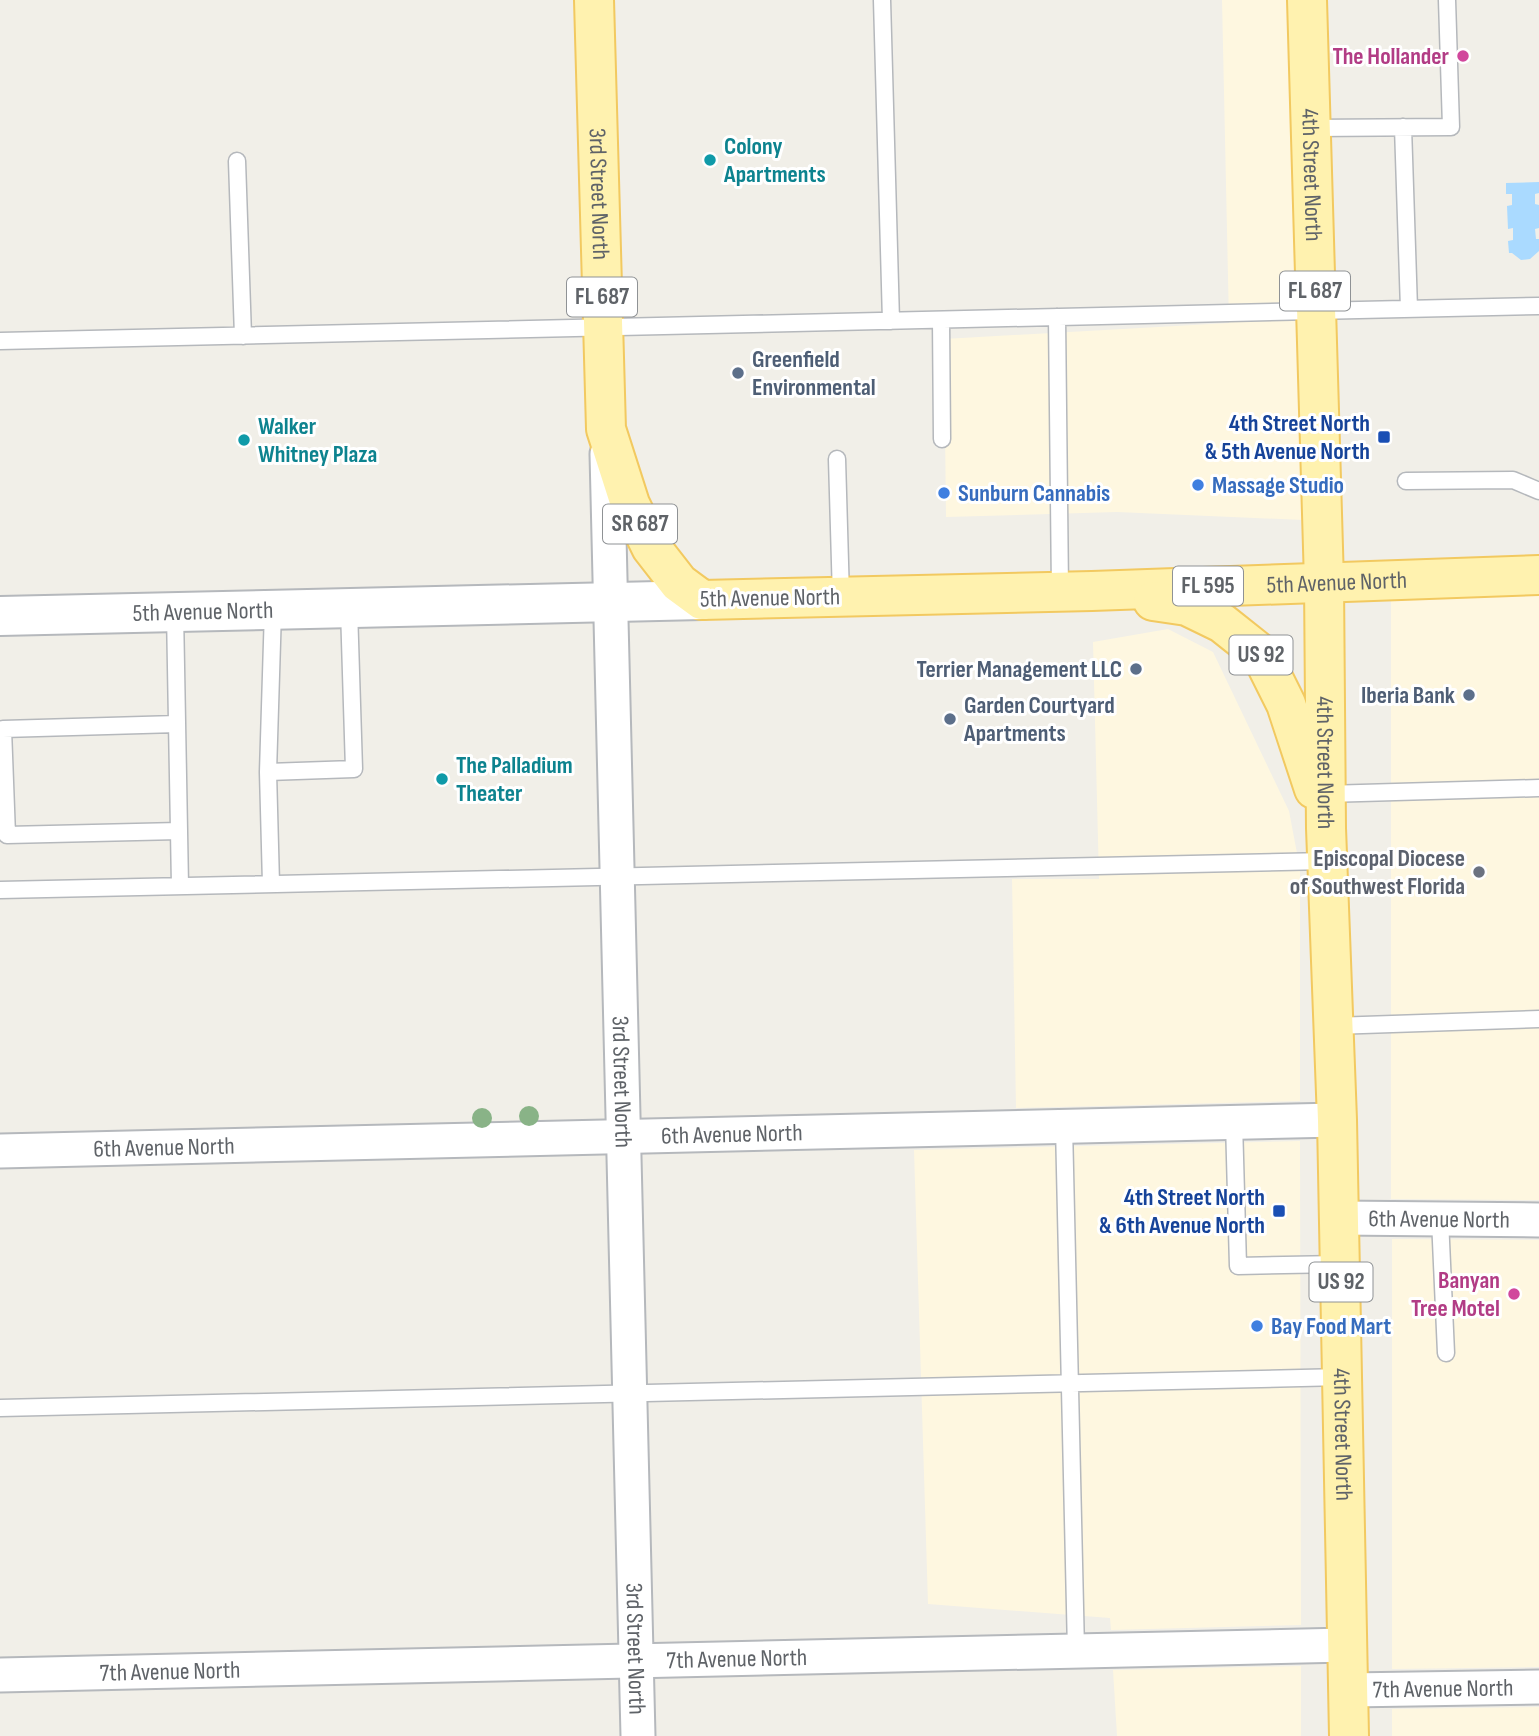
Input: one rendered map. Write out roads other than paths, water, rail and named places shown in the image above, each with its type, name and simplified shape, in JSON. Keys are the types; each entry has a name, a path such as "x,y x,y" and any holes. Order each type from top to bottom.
{"main road":[{"name":"3rd Street North","path":"594,0 606,429 630,504 652,547 678,583 702,600"},
{"name":"4th Street North","path":"1307,0 1324,582 1327,828 1337,1120 1349,1736"},
{"name":"5th Avenue North","path":"702,600 1076,591 1539,575"},
{"name":"US 92","path":"1076,591 1187,607 1222,623 1261,654 1286,704 1327,828"}],"street":[{"name":"3rd Street North","path":"606,429 638,1736"},
{"name":"5th Avenue North","path":"0,616 702,600"},
{"name":"6th Avenue North","path":"0,1151 1337,1120"},
{"name":"6th Avenue North","path":"1339,1218 1539,1220"},
{"name":"7th Avenue North","path":"0,1675 1347,1645"},
{"name":"7th Avenue North","path":"1349,1690 1539,1686"}],"lane":[{"path":"882,0 891,321"},
{"path":"1311,128 1451,127 1447,0"},
{"path":"1403,127 1409,309"},
{"path":"237,161 243,336"},
{"path":"0,341 1539,306"},
{"path":"1058,317 1076,591"},
{"path":"940,320 942,439"},
{"path":"837,459 841,597"},
{"path":"1406,481 1513,480 1539,491"},
{"path":"268,772 354,769 349,608"},
{"path":"271,884 268,772 272,610"},
{"path":"175,612 180,886"},
{"path":"177,724 3,729 7,835 179,831"},
{"path":"0,890 618,876 1327,828 1539,788"},
{"path":"1333,1026 1539,1019"},
{"path":"1234,1122 1238,1266 1340,1264"},
{"path":"1065,1126 1076,1651"},
{"path":"1440,1219 1446,1353"},
{"path":"0,1408 1343,1377"}],"water":[{"path":"1539,182 1535,204 1539,205 1539,228 1535,229 1536,239 1539,239 1539,251 1530,259 1521,260 1509,253 1508,241 1513,240 1513,228 1508,229 1507,206 1512,205 1512,194 1506,194 1506,183"}],"place":[{"name":"The Hollander","path":"1463,56"},
{"name":"Colony Apartments","path":"710,160"},
{"name":"Greenfield Environmental","path":"738,373"},
{"name":"4th Street North & 5th Avenue North","path":"1384,437"},
{"name":"Walker Whitney Plaza","path":"244,440"},
{"name":"Massage Studio","path":"1198,485"},
{"name":"Sunburn Cannabis","path":"944,493"},
{"name":"Terrier Management LLC","path":"1136,669"},
{"name":"Iberia Bank","path":"1469,695"},
{"name":"Garden Courtyard Apartments","path":"950,719"},
{"name":"The Palladium Theater","path":"442,779"},
{"name":"Episcopal Diocese of Southwest Florida","path":"1479,872"},
{"name":"4th Street North & 6th Avenue North","path":"1279,1211"},
{"name":"Banyan Tree Motel","path":"1514,1294"},
{"name":"Bay Food Mart","path":"1257,1326"}]}
